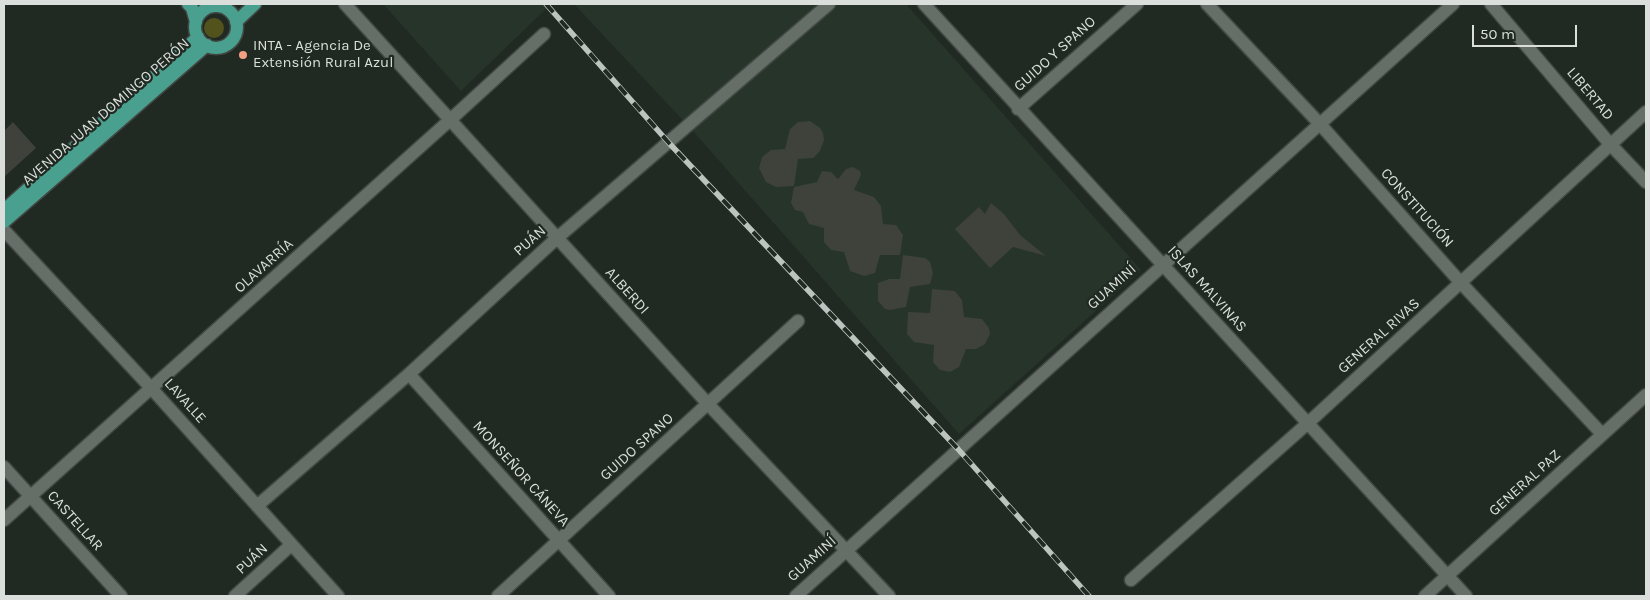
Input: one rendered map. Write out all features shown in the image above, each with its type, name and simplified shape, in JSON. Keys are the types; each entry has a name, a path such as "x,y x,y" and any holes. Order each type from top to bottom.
{"main road":[{"path":"188,4 192,8 196,22"},
{"name":"AVENIDA JUAN DOMINGO PERÓN","path":"236,22 255,4"},
{"name":"AVENIDA JUAN DOMINGO PERÓN","path":"207,5 229,6 236,22 235,35 226,45 213,47 202,41 196,22 207,5"},
{"name":"AVENIDA JUAN DOMINGO PERÓN","path":"4,210 202,41"},
{"name":"AVENIDA JUAN DOMINGO PERÓN","path":"4,222 202,41"}],"street":[{"name":"ALBERDI","path":"345,4 708,404 889,596"},
{"name":"PUÁN","path":"257,506 409,374 557,238 829,4"},
{"name":"ISLAS MALVINAS","path":"924,4 1018,109 1162,263 1466,596"},
{"name":"GUIDO Y SPANO","path":"1018,109 1137,4"},
{"name":"CONSTITUCIÓN","path":"1207,4 1319,123 1461,283 1602,434"},
{"name":"GUAMINÍ","path":"796,596 1162,263 1453,4"},
{"name":"LIBERTAD","path":"1491,4 1610,144 1646,182"},
{"name":"OLAVARRÍA","path":"4,520 152,389 544,34"},
{"name":"GENERAL RIVAS","path":"1131,580 1308,423 1646,112"},
{"name":"LAVALLE","path":"4,230 152,389 338,596"},
{"name":"GUIDO SPANO","path":"498,596 798,321"},
{"name":"MONSEÑOR CÁNEVA","path":"409,374 609,596"},
{"name":"GENERAL PAZ","path":"1425,596 1646,395"},
{"name":"CASTELLAR","path":"4,467 121,596"},
{"name":"PUÁN","path":"235,596 291,545"}],"shaded area":[{"path":"383,4 551,4 461,91"},
{"path":"574,4 906,4 1141,270 959,434 692,130"},
{"path":"210,18 218,18 224,24 224,32 218,38 210,38 204,32 204,24"}],"building":[{"path":"810,121 820,128 823,133 824,140 820,151 813,158 798,159 794,186 776,187 766,182 759,168 762,157 771,150 785,149 790,129 798,122"},
{"path":"13,122 36,148 4,177 4,131"},
{"path":"853,167 860,171 861,175 854,190 874,197 881,206 883,224 896,225 903,235 900,255 880,255 875,273 864,276 850,271 844,252 831,250 824,242 824,228 809,224 803,212 795,210 791,203 794,187 817,182 822,171 831,172 838,179 846,169"},
{"path":"991,203 1004,214 1020,235 1046,256 1013,247 990,268 955,229 979,207 985,214"},
{"path":"903,255 925,258 930,262 933,273 930,284 910,287 906,307 885,309 878,301 878,283 889,279 900,279"},
{"path":"932,289 955,291 962,300 964,317 982,319 989,328 990,334 985,344 976,349 966,349 959,367 950,372 940,370 933,362 934,345 914,342 907,334 908,312 930,313"}],"railway":[{"path":"546,4 669,143 958,449 1089,596"}],"place":[{"name":"INTA - Agencia De Extensión Rural Azul","path":"243,55"}]}
